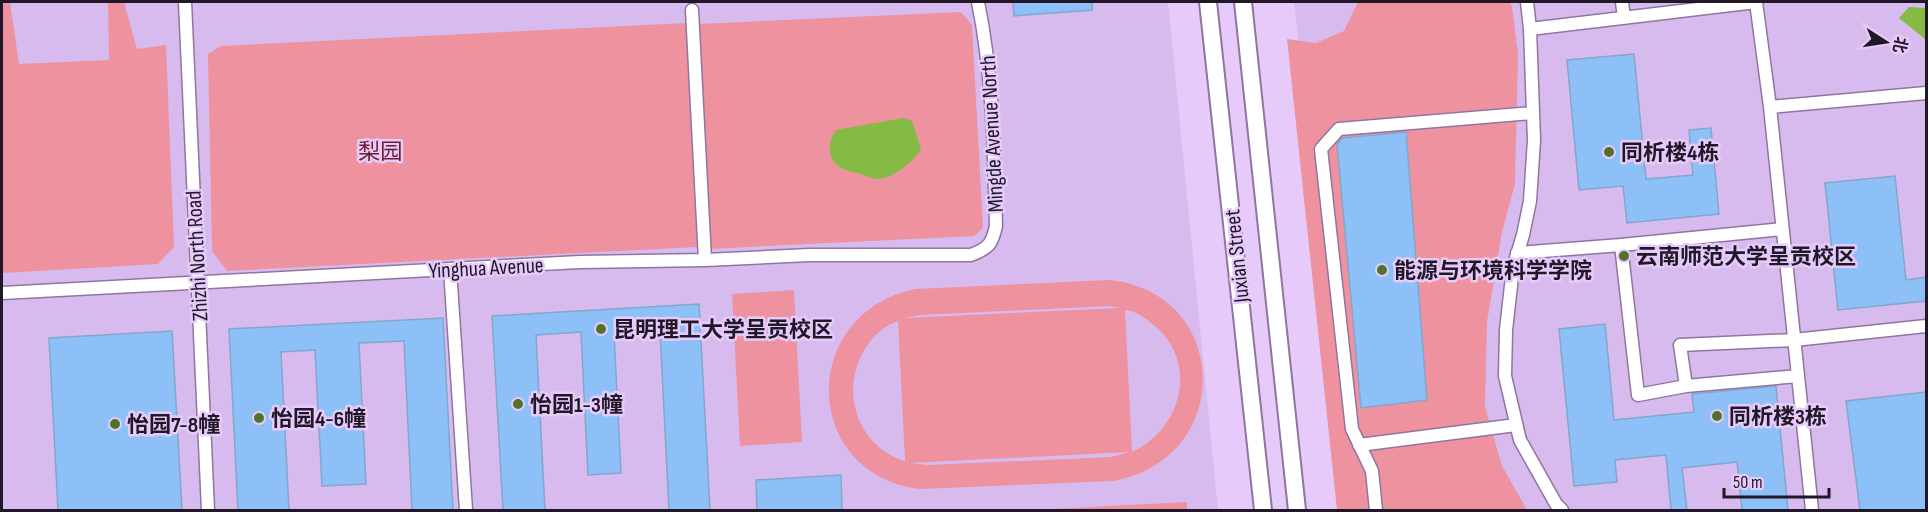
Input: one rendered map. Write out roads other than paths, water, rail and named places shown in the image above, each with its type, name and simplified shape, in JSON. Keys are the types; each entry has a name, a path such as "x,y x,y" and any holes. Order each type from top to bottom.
{"main road":[{"name":"Juxian Street","path":"1208,2 1263,510"},
{"name":"Juxian Street","path":"1243,2 1297,510"}],"street":[{"name":"Zhizhi North Road","path":"185,2 208,510"},
{"name":"Mingde Avenue North","path":"971,255 985,250 993,240 996,226 987,53 978,2"},
{"path":"1527,2 1534,140 1530,201 1513,268 1506,330 1505,376 1520,440 1556,504 1563,510"},
{"path":"1622,2 1624,18"},
{"path":"1530,29 1756,2 1770,107 1812,510"},
{"path":"692,10 705,260"},
{"path":"1770,107 1926,93"},
{"path":"1376,510 1372,471 1352,429 1321,149 1339,129 1533,113"},
{"path":"1517,253 1782,229"},
{"path":"1621,244 1638,395 1686,386 1798,376"},
{"name":"Yinghua Avenue","path":"2,293 580,262 705,260 809,255 971,255"},
{"path":"450,269 466,510"},
{"path":"1686,386 1680,345 1794,340 1926,326"},
{"path":"1359,445 1516,425"}],"place":[{"name":"同析楼4栋","path":"1609,152"},
{"name":"云南师范大学呈贡校区","path":"1624,256"},
{"name":"能源与环境科学学院","path":"1382,270"},
{"name":"昆明理工大学呈贡校区","path":"601,329"},
{"name":"怡园1-3幢","path":"518,404"},
{"name":"同析楼3栋","path":"1717,416"},
{"name":"怡园4-6幢","path":"259,418"},
{"name":"怡园7-8幢","path":"115,424"}],"park label":[{"name":"梨园","path":"380,151"}]}
